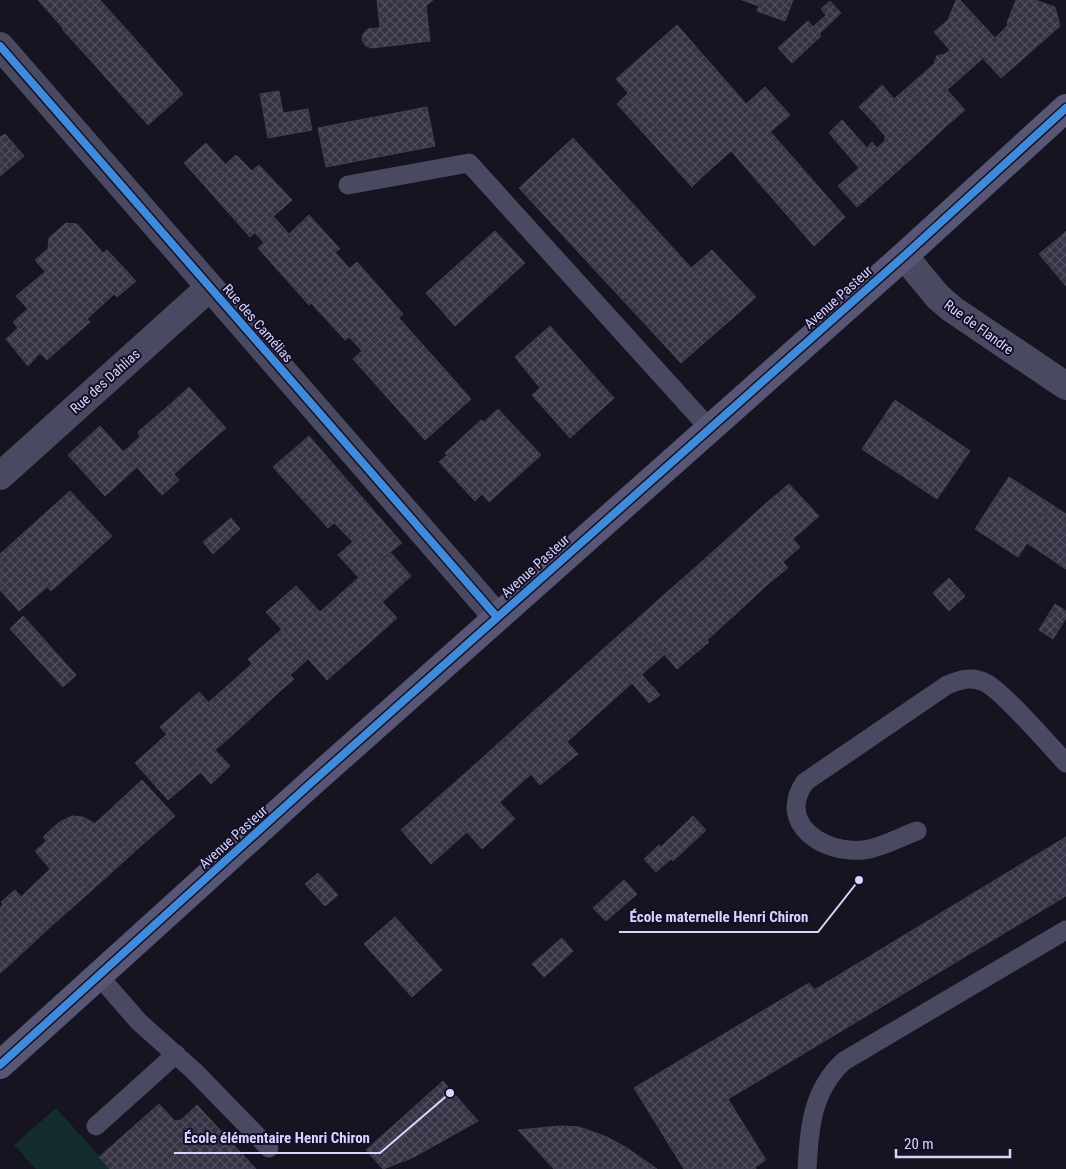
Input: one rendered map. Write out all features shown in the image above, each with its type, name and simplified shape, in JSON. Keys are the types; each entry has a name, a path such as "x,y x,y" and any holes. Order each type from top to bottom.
{"main road":[{"name":"Avenue Pasteur","path":"0,1066 496,617 904,256 1066,108"}],"street":[{"name":"Rue des Camélias","path":"0,46 496,617"},
{"name":"Rue de Flandre","path":"904,256 938,297 952,309 1066,386"},
{"name":"Rue des Dahlias","path":"0,476 210,287"}],"lane":[{"path":"348,185 470,163 709,428"},
{"path":"917,831 864,850 844,850 826,845 810,834 798,822 795,810 796,798 805,782 947,685 959,680 972,679 992,685 1066,764"},
{"path":"806,1169 813,1110 818,1094 834,1070 844,1062 1066,930"},
{"path":"99,976 139,1022 176,1054 270,1148"},
{"path":"96,1126 176,1054"}],"green space":[{"path":"56,1108 111,1169 36,1169 14,1145"}],"building":[{"path":"38,0 95,0 63,28"},
{"path":"95,0 100,0 128,31 92,62 62,29"},
{"path":"377,0 433,0 426,6 430,41 372,48 366,46 362,40 363,34 368,29 380,28"},
{"path":"742,0 793,0 785,21 757,11 759,6"},
{"path":"956,0 960,0 995,38 1008,25 1007,23 1016,0 1035,0 1055,7 1060,26 1001,78 948,20"},
{"path":"830,1 841,13 819,34 813,27 826,15 821,9"},
{"path":"948,20 982,59 947,90 965,110 944,128 908,87 934,64 937,56 945,54 950,50 934,32"},
{"path":"808,21 821,36 792,63 778,48"},
{"path":"677,25 845,217 814,246 731,151 701,178 616,79"},
{"path":"128,31 183,94 148,125 92,62"},
{"path":"882,85 894,99 908,87 944,128 922,149 873,94"},
{"path":"765,87 790,115 770,132 746,104"},
{"path":"279,91 283,113 308,109 312,130 268,138 260,94"},
{"path":"628,93 701,178 692,187 617,104"},
{"path":"873,94 889,112 875,124 859,107"},
{"path":"427,107 435,146 326,167 318,128"},
{"path":"889,112 922,149 892,176 867,148 872,142 877,148 885,141 885,136 875,124"},
{"path":"842,120 892,176 857,207 838,186 859,168 829,133"},
{"path":"5,134 24,156 0,176 0,137"},
{"path":"573,138 735,316 681,363 519,188"},
{"path":"206,143 225,164 203,184 184,163"},
{"path":"236,155 252,171 259,165 292,200 250,237 203,184"},
{"path":"309,215 340,249 335,252 350,269 309,305 258,248 264,243 255,233 273,216 289,234"},
{"path":"66,223 77,224 103,253 107,250 136,281 117,297 114,294 87,319 35,260 48,249 49,238"},
{"path":"495,231 525,263 455,326 426,293"},
{"path":"1066,231 1066,244 1060,237"},
{"path":"1060,237 1066,244 1066,286 1039,254"},
{"path":"712,250 756,297 735,316 691,268"},
{"path":"357,262 403,314 362,351 349,337 345,340 311,303"},
{"path":"45,272 90,322 47,360 40,353 28,366 6,339 18,328 13,322 28,309 16,296"},
{"path":"399,318 471,399 425,440 353,359"},
{"path":"550,326 614,398 570,438 532,395 540,388 515,357"},
{"path":"189,387 226,428 211,441 174,401"},
{"path":"895,400 970,451 937,499 862,449"},
{"path":"174,401 211,441 174,474 179,480 162,495 123,452 140,437 138,432"},
{"path":"498,409 541,455 489,502 482,494 475,501 439,462 447,455 445,453 481,420 484,422"},
{"path":"100,426 137,467 105,496 68,455"},
{"path":"309,436 380,518 353,542 334,523 328,528 273,467"},
{"path":"1009,477 1052,505 1027,543 984,515"},
{"path":"789,484 819,516 793,539 764,505"},
{"path":"70,491 112,536 51,591 10,545"},
{"path":"764,505 800,547 783,562 788,568 769,583 728,538"},
{"path":"1052,505 1066,514 1066,569 1027,543"},
{"path":"984,515 1027,543 1018,557 975,529"},
{"path":"231,518 240,529 213,554 203,542"},
{"path":"380,518 402,543 358,577 338,555"},
{"path":"728,538 769,583 739,611 698,565"},
{"path":"10,545 47,587 19,611 0,590 0,554"},
{"path":"391,553 411,576 382,602 366,584 363,586 357,579 379,560 381,561"},
{"path":"698,565 739,611 707,640 666,593"},
{"path":"949,578 965,596 949,611 933,593"},
{"path":"357,579 363,586 366,584 397,618 358,653 320,612"},
{"path":"296,586 358,653 327,680 266,612"},
{"path":"666,593 709,642 677,669 635,621"},
{"path":"1055,604 1066,611 1066,618 1053,639 1039,630"},
{"path":"23,616 76,675 63,687 10,629"},
{"path":"635,621 664,655 632,683 602,650"},
{"path":"282,629 308,659 290,675 294,679 278,693 248,659"},
{"path":"602,650 632,683 601,711 571,678"},
{"path":"252,664 278,693 236,732 209,702"},
{"path":"642,675 660,695 649,703 632,683"},
{"path":"571,678 601,711 567,742 537,708"},
{"path":"199,692 236,732 215,750 230,766 211,784 160,727"},
{"path":"537,708 567,742 531,774 501,741"},
{"path":"167,734 201,772 168,800 135,763"},
{"path":"501,741 531,774 500,802 470,769"},
{"path":"567,742 578,754 540,785 531,774"},
{"path":"470,769 515,819 482,849 437,798"},
{"path":"142,780 175,816 133,853 101,818"},
{"path":"437,798 467,832 431,864 401,830"},
{"path":"72,816 83,817 94,823 76,840 58,823"},
{"path":"693,816 706,830 673,861 661,847"},
{"path":"101,818 133,853 91,891 43,837 58,823 76,840"},
{"path":"1066,837 1066,896 728,1099 766,1160 755,1167 756,1169 684,1169 634,1088 809,983 814,990"},
{"path":"46,841 91,891 49,928 21,897 50,869 35,851"},
{"path":"659,845 671,859 656,872 644,859"},
{"path":"318,873 338,895 325,906 305,884"},
{"path":"624,880 637,894 606,921 593,908"},
{"path":"15,890 49,928 6,968 0,961 0,908 3,904 1,902"},
{"path":"395,917 442,970 412,997 364,944"},
{"path":"562,938 573,951 544,977 532,964"},
{"path":"0,961 6,968 0,973"},
{"path":"443,1081 478,1121 412,1158 383,1169 366,1150"},
{"path":"159,1104 175,1121 181,1120 197,1105 256,1169 110,1169 99,1157"},
{"path":"560,1126 579,1127 607,1137 627,1148 657,1169 554,1169 518,1130"}],"cycle path":[{"path":"0,46 497,617"},
{"path":"0,1065 310,784 904,256 1066,108"}],"place":[{"name":"École maternelle Henri Chiron","path":"859,880"},
{"name":"École élémentaire Henri Chiron","path":"450,1093"}]}
